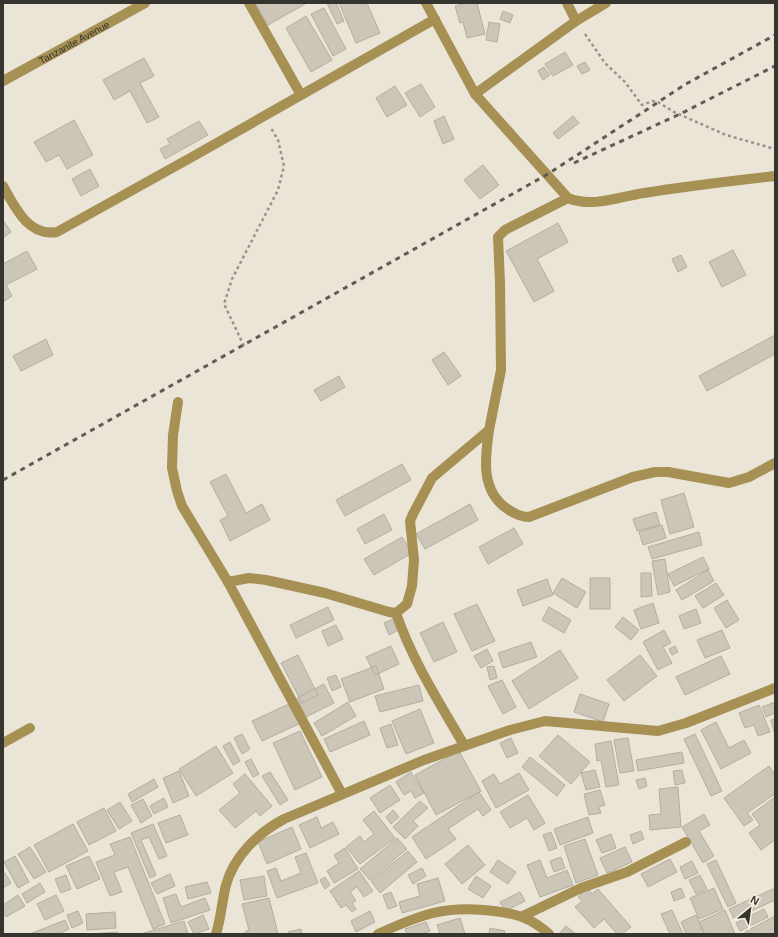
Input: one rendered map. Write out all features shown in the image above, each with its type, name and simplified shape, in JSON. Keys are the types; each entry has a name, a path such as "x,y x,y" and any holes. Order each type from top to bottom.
{"street":[{"name":"Tanzanite Avenue","path":"3,81 145,3"},
{"path":"248,3 301,95"},
{"path":"426,3 475,94 568,198 588,203 613,200 642,193 775,176"},
{"path":"568,3 576,21"},
{"path":"475,94 576,21 606,3"},
{"path":"3,186 27,223 33,228 42,232 57,232 435,19"},
{"path":"568,198 505,230 498,237 501,370 485,457 489,487 505,508 523,517 529,517 612,483 655,472 690,475 729,483 749,477 775,463"},
{"path":"178,402 173,435 172,468 175,486 182,506 228,582 342,794"},
{"path":"228,582 249,578 266,580 325,593 389,612 396,612 407,604 412,586 414,560 410,521 413,514 432,478 489,430"},
{"path":"396,612 402,632 415,658 464,745"},
{"path":"216,934 226,885 235,864 252,842 270,827 284,819 464,745 545,721 658,731 686,723 775,688"},
{"path":"3,743 30,728"},
{"path":"523,916 581,888 627,872 686,842"},
{"path":"378,934 414,918 445,910 468,908 523,916 537,924 549,934"}],"path":[{"path":"576,21 605,63 625,82 642,105 653,101 658,102 674,112 726,135 775,149"},
{"path":"244,346 224,304 232,280 278,190 284,166 278,140 264,116"}],"building":[{"path":"255,3 305,3 305,4 268,25"},
{"path":"327,3 336,3 344,21 337,24"},
{"path":"339,3 367,3 380,33 356,43"},
{"path":"467,3 477,3 485,34 467,38 463,22 460,23 455,6"},
{"path":"324,8 346,49 333,56 311,14"},
{"path":"503,11 513,15 510,23 500,19"},
{"path":"306,16 332,60 311,72 286,28"},
{"path":"489,22 500,24 497,42 486,40"},
{"path":"565,52 573,65 553,76 545,64"},
{"path":"144,58 154,76 140,83 159,117 147,123 130,91 114,100 103,80"},
{"path":"585,62 590,70 582,74 577,66"},
{"path":"544,67 550,75 543,80 538,71"},
{"path":"421,84 435,107 420,117 405,93"},
{"path":"395,86 407,105 387,117 376,98"},
{"path":"444,116 454,139 443,144 434,121"},
{"path":"573,116 579,123 558,139 553,133"},
{"path":"74,120 93,155 67,169 59,155 46,162 34,142"},
{"path":"199,121 208,135 165,159 160,149 170,144 167,139"},
{"path":"483,165 499,185 480,199 464,180"},
{"path":"90,169 99,186 81,196 72,179"},
{"path":"3,220 11,232 3,238"},
{"path":"558,223 568,242 537,259 554,291 534,302 506,251"},
{"path":"733,250 746,275 722,287 709,262"},
{"path":"27,251 37,269 6,285 12,296 3,302 3,264"},
{"path":"681,255 687,267 678,272 672,259"},
{"path":"775,335 775,354 707,391 699,376"},
{"path":"46,339 53,355 21,371 13,356"},
{"path":"444,352 461,376 448,385 432,360"},
{"path":"339,376 345,387 321,401 314,390"},
{"path":"402,464 411,480 345,516 336,500"},
{"path":"226,474 246,513 262,504 270,520 230,541 220,520 228,516 210,482"},
{"path":"684,493 694,527 670,534 661,500"},
{"path":"470,504 478,520 425,549 416,534"},
{"path":"656,512 660,525 637,531 633,519"},
{"path":"384,514 392,530 365,544 357,529"},
{"path":"662,525 666,538 643,545 639,532"},
{"path":"514,528 523,544 488,564 479,547"},
{"path":"699,532 702,545 652,559 648,547"},
{"path":"402,537 412,553 374,575 364,559"},
{"path":"703,557 709,569 674,586 668,574"},
{"path":"665,559 670,592 658,595 652,561"},
{"path":"708,570 714,581 682,600 676,590"},
{"path":"641,573 651,573 652,596 641,597"},
{"path":"562,578 586,592 577,608 553,593"},
{"path":"590,578 610,578 610,609 590,609"},
{"path":"547,579 553,595 523,606 517,590"},
{"path":"716,583 724,595 703,608 695,596"},
{"path":"727,600 739,620 726,628 714,608"},
{"path":"653,603 659,623 641,629 634,610"},
{"path":"477,604 495,641 472,651 454,614"},
{"path":"328,607 334,620 296,638 290,625"},
{"path":"549,607 571,620 564,633 542,620"},
{"path":"696,609 701,623 684,629 679,616"},
{"path":"623,617 639,630 631,640 615,627"},
{"path":"393,619 398,630 389,635 384,623"},
{"path":"443,622 457,652 434,662 420,633"},
{"path":"336,625 343,639 328,646 322,631"},
{"path":"664,630 671,643 663,647 672,663 658,670 643,642"},
{"path":"722,630 730,648 705,658 697,640"},
{"path":"531,642 537,657 503,668 498,653"},
{"path":"391,646 399,664 375,675 366,657"},
{"path":"675,646 678,652 672,655 669,649"},
{"path":"487,649 493,661 481,668 474,656"},
{"path":"560,650 578,678 529,709 512,681"},
{"path":"298,655 318,695 302,703 281,663"},
{"path":"640,655 657,676 624,701 607,680"},
{"path":"721,656 730,674 685,695 676,677"},
{"path":"376,666 384,689 350,702 341,679"},
{"path":"494,666 497,678 490,680 487,667"},
{"path":"336,675 341,687 332,691 327,678"},
{"path":"502,680 516,707 503,714 488,686"},
{"path":"324,684 334,703 306,717 297,698"},
{"path":"419,685 423,701 380,712 375,696"},
{"path":"580,694 609,704 603,722 574,712"},
{"path":"348,702 356,716 322,736 314,723"},
{"path":"775,702 775,713 766,717 762,707"},
{"path":"291,703 301,723 262,741 252,721"},
{"path":"759,705 770,732 758,736 754,725 745,728 739,713"},
{"path":"420,709 434,743 406,754 392,721"},
{"path":"775,719 775,735 771,720"},
{"path":"364,721 370,735 330,752 324,739"},
{"path":"716,722 729,748 744,740 751,753 721,769 701,730"},
{"path":"391,724 398,745 387,748 380,728"},
{"path":"300,731 322,777 295,790 273,743"},
{"path":"242,734 250,749 242,754 234,738"},
{"path":"695,734 722,791 711,796 684,739"},
{"path":"558,735 590,762 571,784 539,756"},
{"path":"511,738 518,753 507,758 500,743"},
{"path":"628,738 634,771 620,773 614,740"},
{"path":"611,741 619,785 606,787 601,760 597,761 595,744"},
{"path":"230,742 240,761 233,765 223,746"},
{"path":"216,746 233,773 196,796 179,769"},
{"path":"459,751 481,791 436,815 415,775"},
{"path":"682,752 684,763 638,771 636,760"},
{"path":"530,757 565,785 557,796 522,767"},
{"path":"251,759 259,774 253,777 245,762"},
{"path":"769,766 775,775 775,794 747,813 753,820 744,826 724,798"},
{"path":"595,770 600,787 586,790 581,773"},
{"path":"682,770 685,783 675,785 673,771"},
{"path":"179,771 189,796 173,803 163,778"},
{"path":"270,772 288,800 280,805 262,776"},
{"path":"411,772 424,793 415,798 411,791 404,795 396,782"},
{"path":"519,773 529,790 496,808 482,781 494,774 500,784"},
{"path":"245,774 272,806 260,816 256,811 235,828 219,810 240,793 233,784"},
{"path":"645,778 647,786 639,789 636,780"},
{"path":"154,779 158,787 132,802 128,794"},
{"path":"390,785 400,800 380,813 370,798"},
{"path":"678,787 681,827 650,830 649,815 661,814 659,789"},
{"path":"600,790 605,805 599,807 601,813 589,815 584,794"},
{"path":"479,792 491,810 483,816 478,809 448,829 456,839 426,859 412,837"},
{"path":"528,795 545,823 534,830 527,818 510,828 500,812"},
{"path":"775,797 775,840 761,850 749,833 760,825 752,814"},
{"path":"164,798 168,807 154,814 150,806"},
{"path":"143,799 152,816 141,823 131,805"},
{"path":"420,801 428,808 413,821 418,826 405,839 393,827"},
{"path":"120,802 132,821 119,829 107,810"},
{"path":"104,808 116,831 89,845 77,822"},
{"path":"393,810 399,817 391,824 386,817"},
{"path":"374,811 395,838 360,864 346,847 360,836 364,842 374,834 363,820"},
{"path":"704,814 710,825 699,831 714,856 703,863 682,827"},
{"path":"180,815 188,835 166,843 158,823"},
{"path":"317,817 321,828 333,822 339,834 310,848 299,825"},
{"path":"588,817 593,833 560,845 554,829"},
{"path":"73,824 88,851 49,872 34,845"},
{"path":"153,824 167,856 159,859 149,837 141,840 156,875 150,878 131,833"},
{"path":"292,827 301,849 267,864 258,842"},
{"path":"641,831 644,839 633,844 630,835"},
{"path":"551,832 557,848 549,851 543,835"},
{"path":"611,834 616,848 602,853 596,840"},
{"path":"130,837 165,924 153,929 128,867 114,872 122,892 110,896 96,862 115,855 110,844"},
{"path":"397,838 407,849 370,880 360,869"},
{"path":"585,839 598,875 576,883 564,846"},
{"path":"468,845 485,865 462,884 445,864"},
{"path":"30,847 46,872 34,879 18,854"},
{"path":"625,847 632,862 607,873 600,858"},
{"path":"345,848 358,869 334,883 327,871 339,863 334,855"},
{"path":"408,851 417,862 380,893 371,881"},
{"path":"306,853 318,883 277,898 267,871 276,868 281,881 301,873 295,857"},
{"path":"15,856 29,882 18,888 4,862"},
{"path":"89,856 100,879 77,889 66,866"},
{"path":"561,857 565,868 554,872 550,861"},
{"path":"670,859 677,872 648,887 641,874"},
{"path":"498,860 516,872 508,884 490,872"},
{"path":"540,860 547,878 567,870 573,885 540,897 527,865"},
{"path":"716,860 736,903 728,907 707,864"},
{"path":"692,861 698,873 685,879 680,867"},
{"path":"422,868 426,876 413,884 408,875"},
{"path":"359,871 373,891 364,897 357,887 350,892 356,901 352,903 356,909 352,912 346,905 341,908 330,891"},
{"path":"5,873 11,883 3,888 3,874"},
{"path":"170,874 175,886 157,894 151,883"},
{"path":"66,875 71,889 61,893 55,879"},
{"path":"700,875 707,889 696,894 689,880"},
{"path":"264,876 267,896 244,900 240,880"},
{"path":"476,876 491,886 483,898 468,889"},
{"path":"325,877 330,885 325,889 320,880"},
{"path":"438,878 445,901 402,913 399,902 420,896 417,884"},
{"path":"207,882 211,893 188,899 185,887"},
{"path":"40,883 45,892 27,903 22,894"},
{"path":"588,888 592,894 598,889 631,927 622,934 617,934 604,919 594,928 575,907 582,901 578,897"},
{"path":"681,888 685,897 674,901 671,892"},
{"path":"714,888 723,909 699,919 690,898"},
{"path":"775,888 775,900 734,919 729,909"},
{"path":"391,892 397,906 388,909 383,895"},
{"path":"520,892 525,901 505,911 500,902"},
{"path":"176,894 181,907 205,898 210,910 171,923 163,898"},
{"path":"18,895 25,906 6,917 3,912 3,905"},
{"path":"56,895 64,911 45,920 37,904"},
{"path":"269,898 278,934 245,934 245,932 249,930 242,904"},
{"path":"764,909 768,917 740,931 736,923"},
{"path":"672,910 683,934 670,934 661,914"},
{"path":"725,910 735,934 705,934 699,922"},
{"path":"78,911 83,923 72,928 67,915"},
{"path":"370,911 375,922 356,932 351,921"},
{"path":"115,912 116,928 87,930 86,914"},
{"path":"203,915 209,929 194,934 188,922"},
{"path":"696,915 704,934 686,934 681,922"},
{"path":"775,916 775,934 746,934 745,932"},
{"path":"460,918 465,934 440,934 437,925"},
{"path":"65,920 69,929 58,934 30,934"},
{"path":"184,921 188,934 141,934"},
{"path":"426,922 430,931 422,934 407,934 405,929"},
{"path":"566,926 576,934 559,934"},
{"path":"490,928 505,931 504,934 489,934"},
{"path":"301,929 302,934 289,934 288,932"},
{"path":"118,932 118,934 89,934"}],"railway":[{"path":"3,480 548,174 686,84 775,35"},
{"path":"574,163 680,114 775,66"}]}
